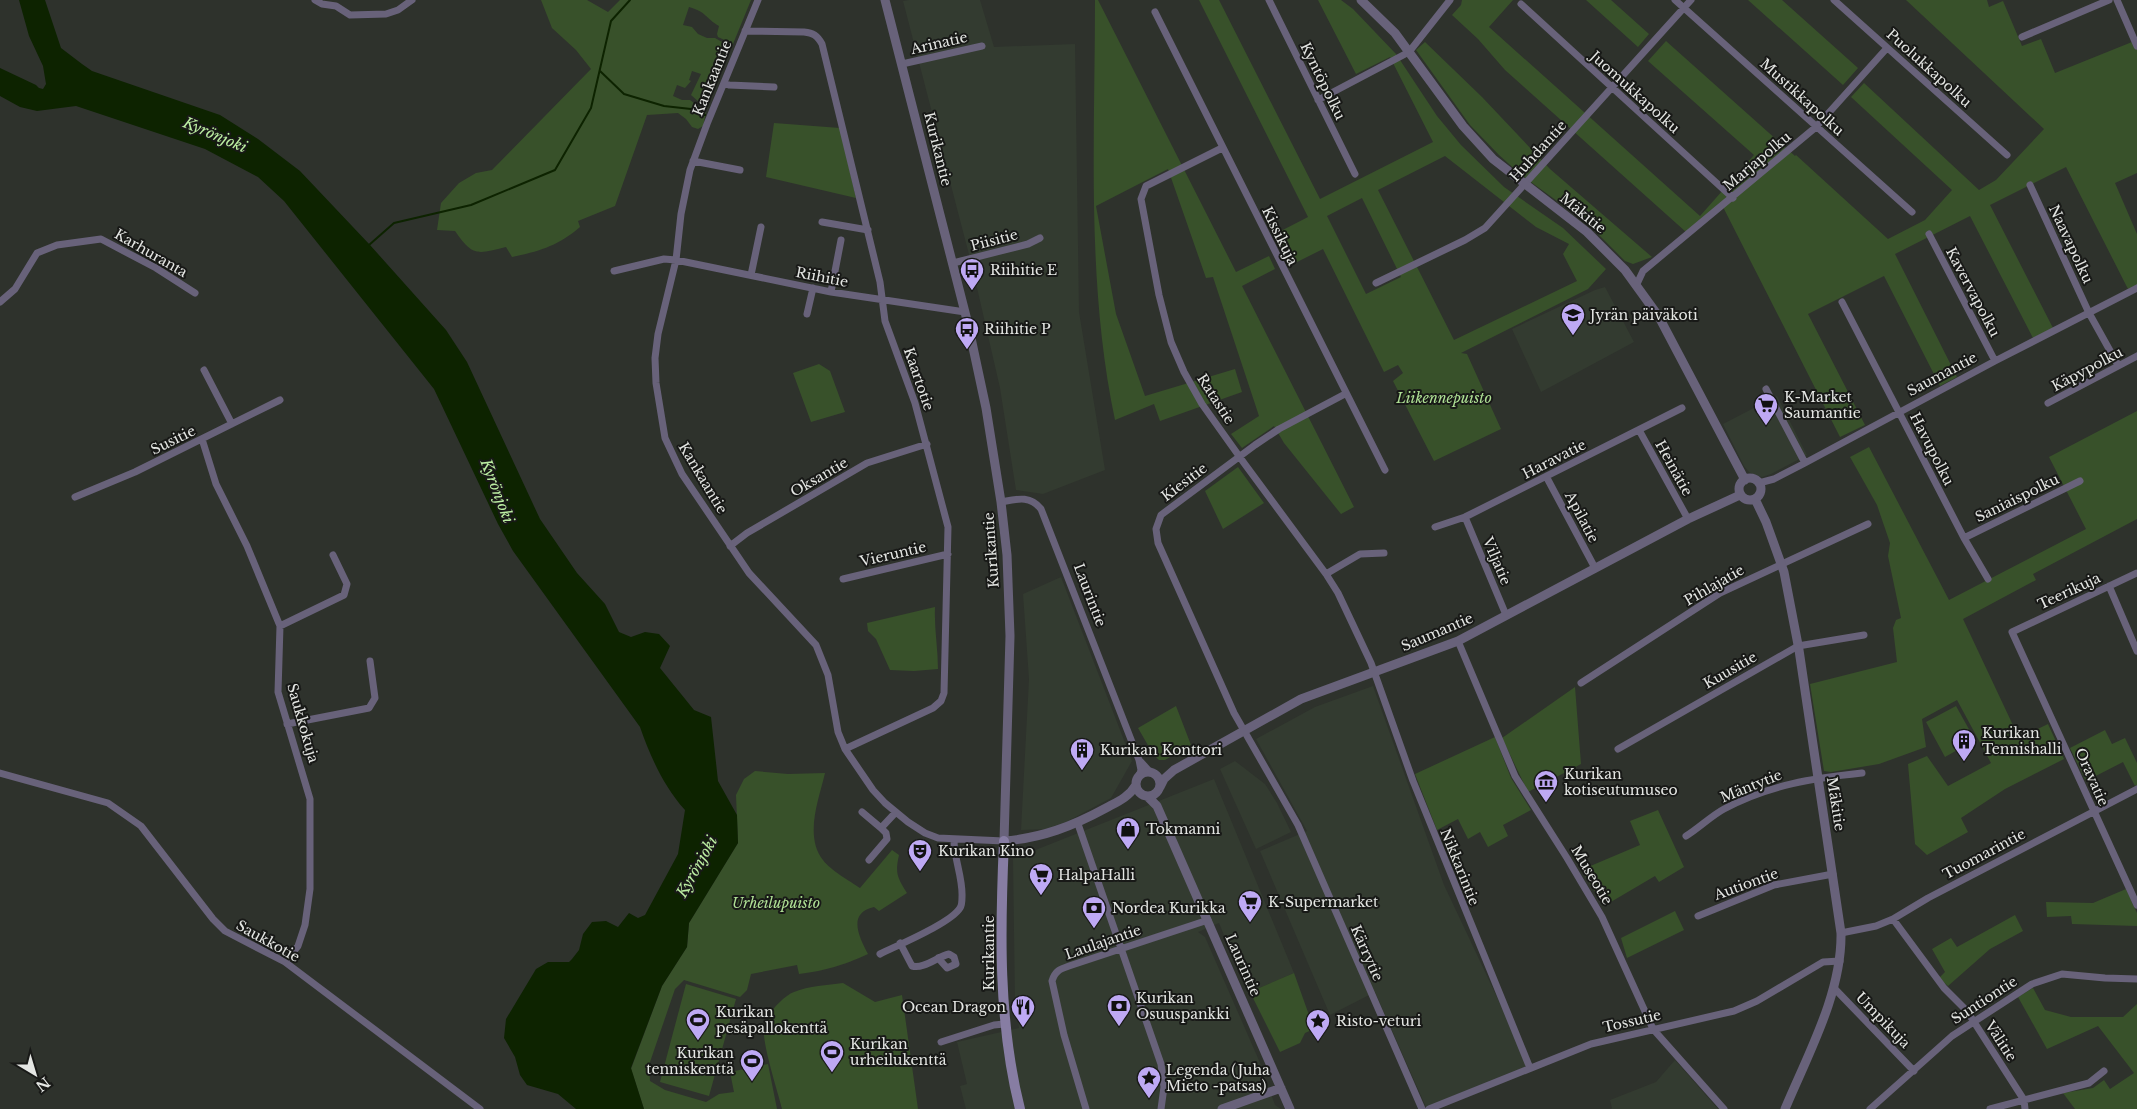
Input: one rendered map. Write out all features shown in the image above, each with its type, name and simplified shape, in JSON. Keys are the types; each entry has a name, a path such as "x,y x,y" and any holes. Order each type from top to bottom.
{"main road":[{"name":"Kurikantie","path":"1004,841 1004,1024 1020,1109"}],"street":[{"path":"315,0 322,4 336,6 350,15 386,14 398,10 412,0"},
{"name":"Kankaantie","path":"758,0 694,160 681,214 676,260 658,334 655,358 656,383 665,438 682,474 749,573 816,644 828,675 838,732 846,749 873,790 896,812 925,833 938,838 954,840 1004,841"},
{"name":"Kurikantie","path":"886,0 965,312 982,389 1001,502 1007,555 1010,636 1004,841"},
{"name":"Kyntöpolku","path":"1269,0 1356,174"},
{"name":"Mäkitie","path":"1361,0 1395,33 1463,126 1493,159 1524,186 1587,232 1625,270 1659,317 1745,480"},
{"path":"1318,100 1409,52 1450,0"},
{"name":"Mustikkapolku","path":"1675,0 1912,212"},
{"name":"Huhdantie","path":"1376,283 1465,240 1485,228 1691,0"},
{"name":"Puolukkapolku","path":"1834,0 2007,155"},
{"path":"2022,38 2109,0"},
{"path":"2117,0 2137,46"},
{"name":"Juomukkapolku","path":"1521,4 1733,198"},
{"name":"Kissikuja","path":"1155,12 1345,394 1385,470"},
{"name":"Kaartotie","path":"745,31 813,33 822,44 868,230 883,301 885,320 915,403 946,518 948,554 944,693 941,701 933,708 846,749"},
{"name":"Arinatie","path":"902,64 982,46"},
{"name":"Marjapolku","path":"1636,286 1643,271 1816,127 1887,48"},
{"path":"724,83 774,87"},
{"name":"Ratastie","path":"1222,148 1146,186 1141,199 1159,295 1171,342 1184,372 1202,404 1326,574 1342,602 1374,672"},
{"path":"694,160 740,170"},
{"name":"Naavapolku","path":"2030,185 2089,313 2118,365"},
{"path":"822,222 868,230"},
{"path":"751,275 761,227"},
{"name":"Kavervapolku","path":"1929,234 1995,361"},
{"name":"Piisitie","path":"953,263 1028,244 1040,238"},
{"name":"Karhuranta","path":"0,302 15,289 37,253 56,245 101,239 156,268 195,293"},
{"path":"831,292 841,240"},
{"name":"Riihitie","path":"614,271 664,259 676,260 831,292 965,312"},
{"path":"807,314 813,288"},
{"name":"Saumantie","path":"1759,483 1774,479 1899,411 2137,288"},
{"name":"Havupolku","path":"1842,302 1964,538 1988,579"},
{"name":"Käpypolku","path":"2048,403 2137,356"},
{"path":"204,370 232,424"},
{"path":"1766,389 1805,463"},
{"name":"Kiesitie","path":"1242,730 1158,543 1156,529 1161,514 1239,456 1279,429 1345,394"},
{"name":"Susitie","path":"75,498 202,440 280,400"},
{"name":"Haravatie","path":"1435,528 1465,517 1547,478 1682,408"},
{"name":"Heinätie","path":"1639,430 1688,519"},
{"name":"Saukkokuja","path":"202,440 216,484 251,554 280,626 277,662 278,692 304,772 310,799 310,889 305,924 298,946 285,962"},
{"name":"Oksantie","path":"730,546 747,533 867,464 927,444"},
{"name":"Apilatie","path":"1547,478 1595,568"},
{"path":"1752,478 1759,483 1761,493 1755,499 1747,500 1740,495 1739,486 1745,480 1752,478"},
{"name":"Saniaispolku","path":"1964,538 2080,481"},
{"name":"Saumantie","path":"1159,789 1169,774 1242,730 1301,699 1458,641 1688,519 1740,495"},
{"name":"Laurintie","path":"1001,502 1023,498 1035,502 1041,509 1139,760 1141,770 1139,776"},
{"name":"Mäkitie","path":"1755,499 1781,563 1798,646 1841,933 1840,961 1834,988 1785,1109"},
{"name":"Viljatie","path":"1465,517 1506,615"},
{"name":"Pihlajatie","path":"1581,683 1720,593 1868,524"},
{"path":"1326,574 1360,554 1384,553"},
{"name":"Vieruntie","path":"844,579 948,554"},
{"path":"280,626 344,595 347,584 333,555"},
{"name":"Teerikuja","path":"2012,632 2137,573"},
{"path":"2109,586 2137,651"},
{"name":"Oravatie","path":"2012,632 2137,905"},
{"name":"Kuusitie","path":"1618,749 1798,646 1864,635"},
{"name":"Museotie","path":"1458,641 1515,776 1602,917 1653,1029 1724,1109"},
{"path":"287,724 369,708 376,698 370,661"},
{"name":"Nikkarintie","path":"1374,672 1413,781 1530,1068"},
{"name":"Kärrytie","path":"1242,730 1298,825 1422,1109"},
{"name":"Laurintie","path":"1139,760 1153,772"},
{"path":"1004,841 1035,837 1078,824 1127,796 1136,786 1139,776 1143,772 1153,772 1161,775 1169,774"},
{"path":"1127,796 1145,796 1159,789 1160,780 1153,772"},
{"name":"Saukkotie","path":"0,773 108,803 141,826 213,919 225,931 285,962 480,1109"},
{"name":"Mäntytie","path":"1686,836 1723,810 1776,786 1818,778 1862,773"},
{"path":"1136,786 1145,796"},
{"name":"Laurintie","path":"1157,806 1159,789"},
{"name":"Tuomarintie","path":"1841,933 1876,926 1893,919 1936,893 2137,789"},
{"name":"Laurintie","path":"1145,796 1157,806 1290,1109"},
{"path":"862,812 886,833 887,839 870,860"},
{"path":"881,828 896,812"},
{"path":"1078,824 1161,1064 1164,1087 1161,1109"},
{"path":"880,954 943,922 953,916 961,907 962,896 954,854 954,840"},
{"name":"Autiontie","path":"1698,916 1774,885 1833,874"},
{"name":"Välitie","path":"1893,919 1944,988 1967,1011 2024,1100 2025,1109"},
{"name":"Laulajantie","path":"1086,1109 1064,1035 1052,981 1054,975 1058,970 1208,920"},
{"path":"900,944 912,966 919,967 938,958"},
{"name":"Tossutie","path":"1429,1109 1591,1044 1734,1011 1757,1001 1824,962 1840,961"},
{"name":"Suntiontie","path":"1870,1109 1952,1036 2032,984 2062,974 2137,979"},
{"name":"Umpikuja","path":"1834,988 1914,1071"},
{"path":"941,1042 994,1025 1004,1024"},
{"path":"1990,1109 2089,1083 2104,1071"},
{"path":"1222,1109 1281,1088"}],"shaded area":[{"path":"980,0 994,47 1075,44 1079,312 1105,470 1043,494 1016,490 1000,388 972,266 903,1"},
{"name":"Jyrän päiväkoti","path":"1605,287 1634,342 1541,392 1512,329"},
{"path":"1777,396 1807,455 1762,477 1749,472 1744,466 1723,424"},
{"path":"1061,577 1132,761 1111,798 1066,822 1046,829 1021,830 1029,679 1023,594"},
{"path":"1373,686 1444,885 1529,1065 1426,1107 1375,992 1330,1015 1260,851 1307,831 1256,739 1315,707"},
{"path":"1235,761 1265,784 1277,803 1291,832 1256,849 1220,769"},
{"path":"1214,779 1294,973 1248,993 1219,923 1198,932 1205,937 1261,1065 1275,1105 1281,1109 966,1109 960,1086 967,1084 957,1042 1019,1028 1015,1004 1013,859"},
{"path":"1675,1060 1718,1109 1611,1109 1610,1100 1656,1082"}],"green space":[{"path":"541,0 587,0 608,12 620,0 751,0 733,44 718,37 719,26 703,13 689,7 683,25 692,27 698,34 707,38 715,38 731,47 707,109 691,95 701,74 692,71 689,80 691,81 685,88 677,85 673,96 682,100 690,100 706,112 703,126 698,129 692,127 678,113 647,115 615,206 578,221 580,227 564,239 540,250 512,257 506,247 482,252 476,251 466,245 455,231 437,230 441,203 459,183 476,173 492,170 591,69 576,50 552,28"},
{"path":"1095,0 1098,0 1236,272 1269,256 1275,269 1242,286 1354,507 1341,514 1284,443 1274,426 1242,448 1231,434 1259,416 1213,277 1206,278 1168,169 1096,206 1116,314 1145,396 1235,369 1242,392 1160,421 1154,404 1115,420 1106,368 1096,264 1094,211"},
{"name":"Liikennepuisto","path":"1199,0 1219,0 1320,199 1433,142 1390,57 1356,74 1318,0 1341,0 1353,9 1396,54 1437,116 1461,145 1504,187 1563,228 1606,269 1588,289 1461,353 1467,354 1501,429 1434,461 1393,381 1403,373 1398,365 1384,372 1323,249 1289,266 1273,235 1308,217","holes":["1445,156 1536,227 1569,244 1563,254 1577,281 1454,340 1378,190","1362,198 1401,277 1366,294 1327,216"]},
{"path":"1462,0 1513,0 1489,27 1700,216 1754,155 1648,61 1666,41 1888,239 1925,220 1952,190 1851,97 1864,83 1979,190 1996,180 2044,129 1906,0 1987,0 1989,7 2003,1 2022,46 2041,39 2055,73 2137,40 2137,173 2115,183 2137,234 2137,285 2128,289 2066,167 1990,205 2053,328 2033,338 1970,216 1895,254 1957,377 1940,386 1884,276 1808,314 1865,425 1840,437 1722,205 1686,232 1505,70 1478,39 1452,15 1461,5"},
{"path":"1586,0 1611,0 1649,34 1638,47"},
{"path":"1748,0 1782,0 1858,68 1843,85"},
{"path":"1425,42 1482,97 1550,169 1652,257 1633,264 1625,261 1586,222 1520,174 1499,155 1470,125 1416,50"},
{"path":"774,123 840,128 856,198 766,177"},
{"path":"819,364 830,371 845,412 811,422 793,373"},
{"path":"2137,411 2137,519 2033,574 2036,580 1963,619 2019,738 2048,724 2064,759 2005,789 1961,818 1968,832 1927,855 1915,844 1908,764 1927,756 1948,786 1991,763 1957,700 1922,719 1926,747 1879,764 1831,772 1824,771 1810,684 1897,662 1893,628 1896,620 1901,618 1888,556 1890,543 1877,505 1850,457 1869,447 1949,600 2086,529 2049,457"},
{"path":"1238,467 1264,503 1223,529 1205,491"},
{"path":"935,607 938,669 890,670 876,639 868,631 867,623"},
{"path":"1575,687 1581,764 1528,792 1502,738"},
{"path":"1176,706 1191,745 1165,760 1159,760 1153,754 1138,728"},
{"path":"1956,706 1975,740 1945,757 1926,722"},
{"path":"2105,730 2112,744 2125,738 2137,763 2137,785 2135,786 2123,762 2086,781 2070,748"},
{"path":"1495,737 1511,778 1531,810 1503,825 1508,836 1488,847 1480,832 1468,839 1458,819 1437,830 1415,774"},
{"name":"Urheilupuisto","path":"755,771 788,774 825,773 814,829 814,840 823,860 835,871 860,888 892,850 899,855 898,875 907,893 879,911 874,907 860,914 858,920 859,933 868,954 842,965 799,974 797,965 751,974 747,990 740,997 684,980 675,989 649,1065 650,1081 665,1090 706,1102 719,1094 734,1092 730,1072 768,1064 777,1109 644,1109 631,1069 662,986 687,947 689,923 738,843 736,795 744,779"},
{"path":"1658,810 1684,867 1659,882 1655,876 1604,906 1581,870 1640,845 1630,821"},
{"path":"2126,889 2137,913 2137,926 2072,924 2071,916 2047,917 2046,902 2093,903"},
{"path":"1675,911 1684,930 1627,958 1621,938"},
{"path":"2015,915 2023,931 1990,949 1948,986 1939,978 1945,972 1932,949 1951,938 1957,947"},
{"path":"1294,973 1314,1029 1305,1033 1300,1043 1280,1052 1250,992"},
{"name":"Kurikan urheilukenttä","path":"843,983 875,1002 902,995 918,1109 782,1109 765,1043 764,1026 768,1016 790,994 812,987"},
{"name":"Kurikan pesäpallokenttä","path":"686,984 736,999 709,1096 660,1082"},
{"path":"2033,988 2045,1010 2071,1017 2123,1017 2137,1004 2137,1109 2075,1109 2063,1093 2093,1088 2104,1080 2110,1089 2134,1073 2098,1026 2047,1049 2018,997"}],"water":[{"name":"Kyrönjoki","path":"19,0 45,0 61,48 92,71 220,115 258,139 300,171 370,245 446,330 467,362 540,519 577,573 605,604 619,632 631,637 645,632 659,634 670,646 660,668 694,710 711,717 718,781 737,815 738,843 689,923 687,947 662,986 631,1068 644,1109 576,1109 558,1094 527,1085 520,1075 515,1057 504,1038 506,1019 536,969 548,962 569,962 579,950 583,934 592,922 606,921 618,927 629,913 638,918 645,915 678,854 685,810 658,771 640,727 513,551 498,524 434,389 284,201 258,177 205,149 76,106 37,111 20,107 0,96 0,68 39,88 43,89 46,84 43,66 29,36"}],"waterway":[{"path":"369,245 394,223 471,205 555,170 591,108 611,21 630,0"},
{"path":"600,71 624,94 664,106 691,109 705,115"}],"place":[{"name":"Riihitie E","path":"972,291"},
{"name":"Jyrän päiväkoti","path":"1573,336"},
{"name":"Riihitie P","path":"967,350"},
{"name":"K-Market Saumantie","path":"1766,426"},
{"name":"Kurikan Tennishalli","path":"1964,762"},
{"name":"Kurikan Konttori","path":"1082,771"},
{"name":"Kurikan kotiseutumuseo","path":"1546,803"},
{"name":"Tokmanni","path":"1128,850"},
{"name":"Kurikan Kino","path":"920,872"},
{"name":"HalpaHalli","path":"1041,896"},
{"name":"K-Supermarket","path":"1250,923"},
{"name":"Nordea Kurikka","path":"1094,929"},
{"name":"Kurikan Osuuspankki","path":"1119,1027"},
{"name":"Ocean Dragon","path":"1023,1028"},
{"name":"Kurikan pesäpallokenttä","path":"698,1041"},
{"name":"Risto-veturi","path":"1318,1042"},
{"name":"Kurikan urheilukenttä","path":"832,1073"},
{"name":"Kurikan tenniskenttä","path":"752,1082"},
{"name":"Legenda (Juha Mieto -patsas)","path":"1149,1099"}]}
